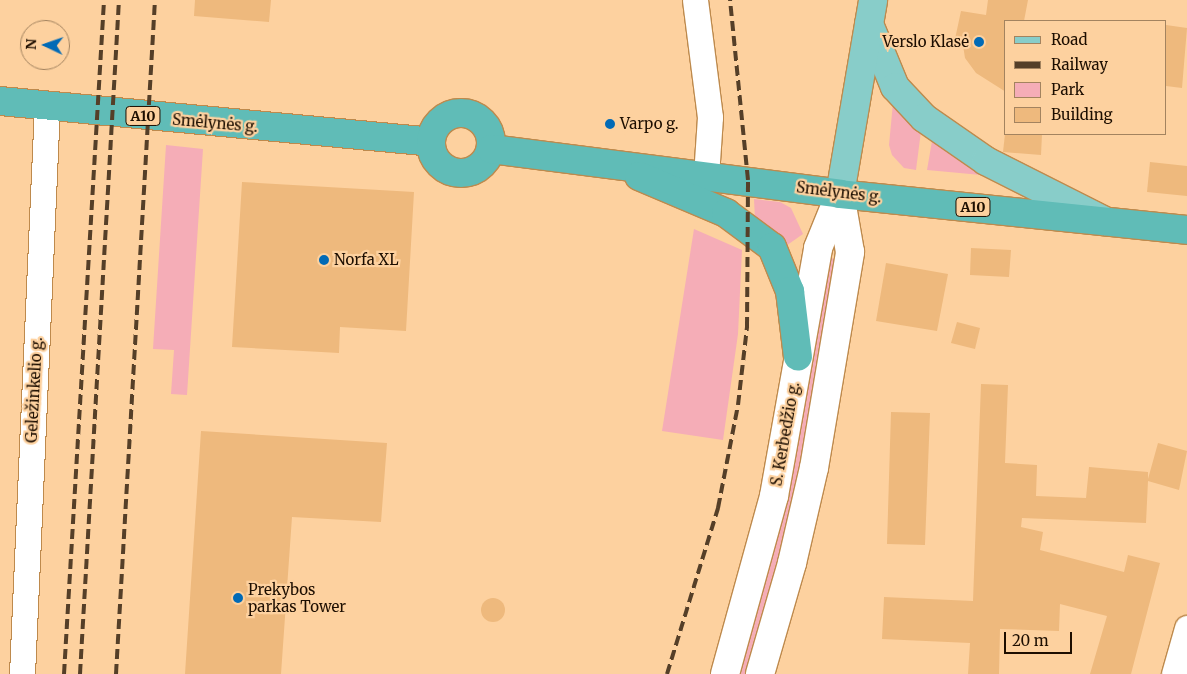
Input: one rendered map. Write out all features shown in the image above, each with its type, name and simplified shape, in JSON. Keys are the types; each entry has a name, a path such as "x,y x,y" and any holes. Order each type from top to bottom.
{"highway":[{"name":"Smėlynės g.","path":"0,100 430,142"},
{"path":"460,112 484,123 491,149 483,164 461,173 439,164 430,142 442,118 460,112"},
{"name":"Smėlynės g.","path":"491,149 840,194 1187,230"},
{"path":"620,167 726,214 772,246 790,291 798,357"}],"main road":[{"name":"S. Kerbedžio g.","path":"725,674 774,496 818,248 840,194 871,12"},
{"path":"871,12 895,87 924,118 986,161 1106,221"},
{"name":"S. Kerbedžio g.","path":"760,674 792,563 814,468 850,252 840,194"}],"street":[{"path":"695,0 710,118 706,176"},
{"name":"Geležinkelio g.","path":"22,674 47,106"},
{"path":"1174,674 1187,628"}],"green space":[{"path":"893,103 921,131 916,170 904,168 892,155 889,145"},
{"path":"932,141 953,155 992,176 927,170"},
{"path":"166,145 203,149 187,395 171,394 174,350 153,349"},
{"path":"754,199 780,202 791,208 803,234 783,248 755,220"},
{"path":"694,229 742,250 738,334 723,440 662,431"},
{"path":"828,258 836,259 792,516 749,674 739,674 783,514"}],"building":[{"path":"195,0 271,0 269,22 194,16"},
{"path":"988,0 1028,0 1024,20 1004,20 1004,91 976,73 965,58 962,39 955,39 961,11 986,15"},
{"path":"1167,25 1187,28 1182,88 1167,86"},
{"path":"1005,135 1042,135 1041,155 1003,152"},
{"path":"1150,162 1187,166 1187,196 1147,192"},
{"name":"Norfa XL","path":"242,182 414,192 406,331 340,327 339,353 232,347"},
{"path":"971,248 1011,250 1009,277 970,275"},
{"path":"886,263 948,274 937,331 876,321"},
{"path":"957,322 980,328 975,349 951,343"},
{"path":"981,384 1008,385 1005,463 1037,465 1036,496 1086,498 1089,467 1148,472 1148,479 1158,443 1187,451 1179,490 1148,481 1146,523 1022,518 1021,527 1043,532 1040,550 1124,572 1128,555 1160,563 1131,674 1090,674 1107,616 1060,604 1059,631 1000,629 999,674 968,674 970,643 882,639 884,597 973,601"},
{"path":"891,412 930,413 925,545 887,544"},
{"name":"Prekybos parkas Tower","path":"201,431 387,443 381,522 292,517 281,674 185,674"},
{"path":"493,598 501,602 505,610 501,618 493,622 485,618 481,610 485,602"}],"railway":[{"path":"64,674 104,0"},
{"path":"80,674 119,0"},
{"path":"116,674 155,0"},
{"path":"667,674 718,508 738,405 747,327 748,180 730,0"}],"place":[{"name":"Verslo Klasė","path":"979,42"},
{"name":"Varpo g.","path":"610,124"},
{"name":"Norfa XL","path":"324,260"},
{"name":"Prekybos parkas Tower","path":"238,598"}]}
